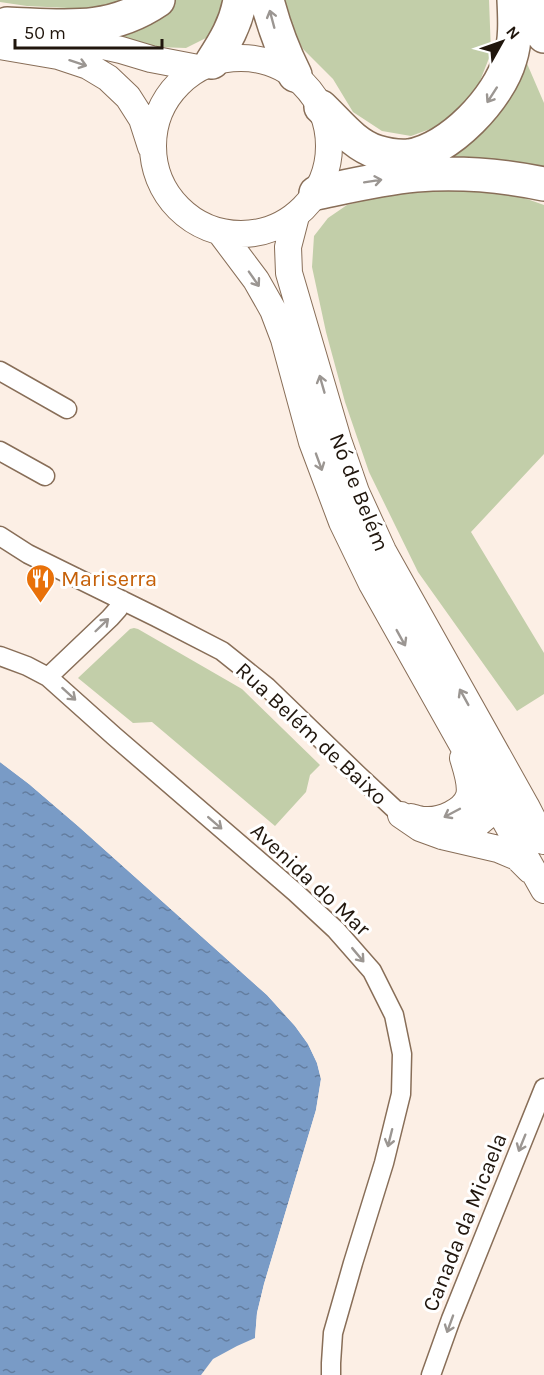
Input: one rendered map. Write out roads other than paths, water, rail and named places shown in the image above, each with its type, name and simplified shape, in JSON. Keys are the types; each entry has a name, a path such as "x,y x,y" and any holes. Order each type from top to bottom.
{"highway":[{"path":"2,31 85,27 107,23 129,16 158,0"},
{"path":"205,65 229,35 240,0"},
{"path":"267,0 273,26 295,75"},
{"path":"321,107 362,146 377,152 391,156 409,156 430,148 464,126 487,104 506,73 514,34 514,0"},
{"path":"532,0 544,36"},
{"path":"306,204 360,183 417,175 486,175 544,184"}],"main road":[{"path":"2,31 120,50 151,60 205,65"},
{"path":"2,31 58,56 88,66 108,78 128,97 142,119 159,177 173,201 194,220 220,232 247,234 273,229 306,204 326,173 330,151 328,128 321,107 310,90 295,75 276,64 255,58 234,57 205,65 179,83 164,102 155,125 152,150"},
{"name":"Nó de Belém","path":"306,204 288,247 289,273 338,440 356,492 383,551 493,748"},
{"name":"Nó de Belém","path":"220,232 256,280 273,310 284,339 312,442 342,522 372,584 450,724"},
{"path":"450,724 541,884"},
{"path":"401,815 424,820 441,818 458,811 469,796 468,773 450,724"},
{"path":"442,836 466,830 483,820 496,803 501,776 493,748"},
{"path":"493,748 544,841"},
{"path":"401,815 420,828 442,836 498,849 517,856 541,884"}],"street":[{"path":"0,371 67,409"},
{"path":"0,451 45,476"},
{"name":"Rua Belém de Baixo","path":"0,536 28,554 222,651 267,687 401,815"},
{"path":"48,676 110,618 122,600"},
{"name":"Avenida do Mar","path":"0,656 48,676 295,892 336,930 372,971 394,1015 402,1054 401,1094 384,1163 333,1333 331,1375"},
{"name":"Canada da Micaela","path":"431,1375 451,1319 544,1088"}],"water":[{"path":"0,762 78,826 267,995 295,1026 308,1044 317,1063 321,1079 316,1110 264,1284 257,1313 255,1338 213,1359 201,1375 0,1375"}],"place":[{"name":"Mariserra","path":"40,604"}]}
